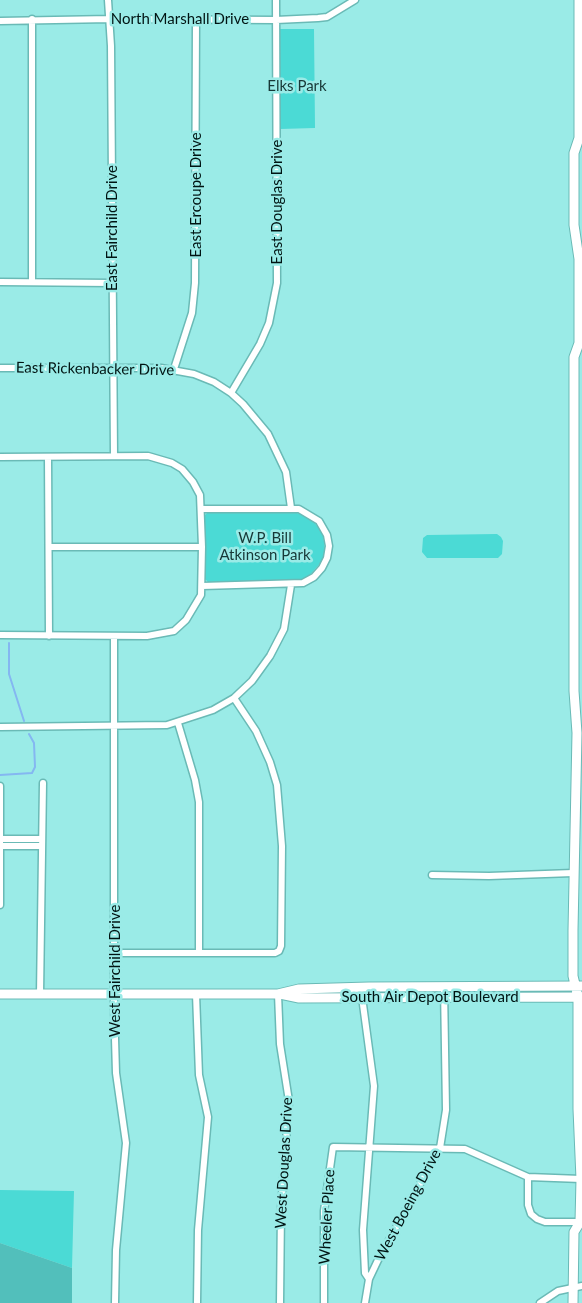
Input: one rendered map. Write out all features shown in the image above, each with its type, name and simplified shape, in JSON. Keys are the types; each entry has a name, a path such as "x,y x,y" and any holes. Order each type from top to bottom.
{"main road":[{"path":"579,0 579,138 582,148"},
{"path":"573,1303 577,1287 574,1232 581,1224 578,1109 580,986 573,874 577,768 573,657 574,357 581,345 579,259 574,225 574,153 579,138"},
{"path":"579,259 582,238"},
{"name":"South Air Depot Boulevard","path":"0,994 278,994 299,998 362,998 580,986"},
{"name":"South Air Depot Boulevard","path":"278,994 299,989 580,997"}],"street":[{"name":"East Fairchild Drive","path":"108,0 110,19 114,456"},
{"name":"East Douglas Drive","path":"231,392 260,344 275,298 278,228 276,0"},
{"name":"North Marshall Drive","path":"0,21 32,19 276,20 327,17 355,0"},
{"path":"32,19 32,282"},
{"name":"East Ercoupe Drive","path":"174,369 192,313 195,283 196,19"},
{"path":"0,282 112,283"},
{"name":"East Rickenbacker Drive","path":"0,368 112,367 174,369 214,382 231,392 261,425 275,447 288,480 291,508"},
{"path":"0,457 148,456 172,463 182,469 193,482 200,495 202,547 201,595 196,607 174,631 147,636 114,637 0,636"},
{"path":"48,457 49,636"},
{"path":"201,509 291,508 306,512 318,521 327,535 329,546 327,558 319,572 303,583 291,585 202,586"},
{"path":"49,547 202,547"},
{"path":"0,726 114,727 178,723 213,710 234,698 252,681 277,646 287,616 291,585"},
{"name":"West Fairchild Drive","path":"114,637 114,995 116,1073 126,1143 116,1250 115,1303"},
{"path":"115,953 199,952 275,954 279,951 281,946 282,846 277,785 270,762 256,731 234,698"},
{"path":"178,723 195,780 199,802 199,952"},
{"path":"40,994 43,783"},
{"path":"0,786 0,905"},
{"path":"1,842 42,842"},
{"path":"432,875 573,874"},
{"name":"West Boeing Drive","path":"365,1303 369,1279 440,1148 446,1110 444,992"},
{"path":"196,994 199,1074 208,1117 198,1230 197,1303"},
{"name":"West Douglas Drive","path":"278,994 280,1044 289,1101 281,1209 280,1303"},
{"path":"362,998 374,1086 363,1230 364,1265 365,1273 369,1279"},
{"name":"Wheeler Place","path":"324,1303 324,1211 330,1154 333,1147 440,1148 473,1151 528,1177 581,1179"},
{"path":"528,1177 528,1205 531,1214 545,1222 581,1224"},
{"path":"540,1303 558,1291 577,1287"}],"green space":[{"name":"Elks Park","path":"279,29 314,29 315,128 280,129"},
{"name":"W.P. Bill Atkinson Park","path":"208,512 294,512 303,515 315,523 323,535 325,549 322,561 310,575 299,581 208,582 205,579 204,516"},
{"path":"497,534 503,541 502,554 498,558 427,558 422,552 423,538 427,535"},
{"path":"0,1190 74,1191 72,1268 0,1243"}],"shaded area":[{"path":"0,1243 72,1268 72,1303 0,1303"}],"waterway":[{"path":"9,643 9,674 24,721"},
{"path":"0,775 32,773 35,767 34,743 29,734"}]}
